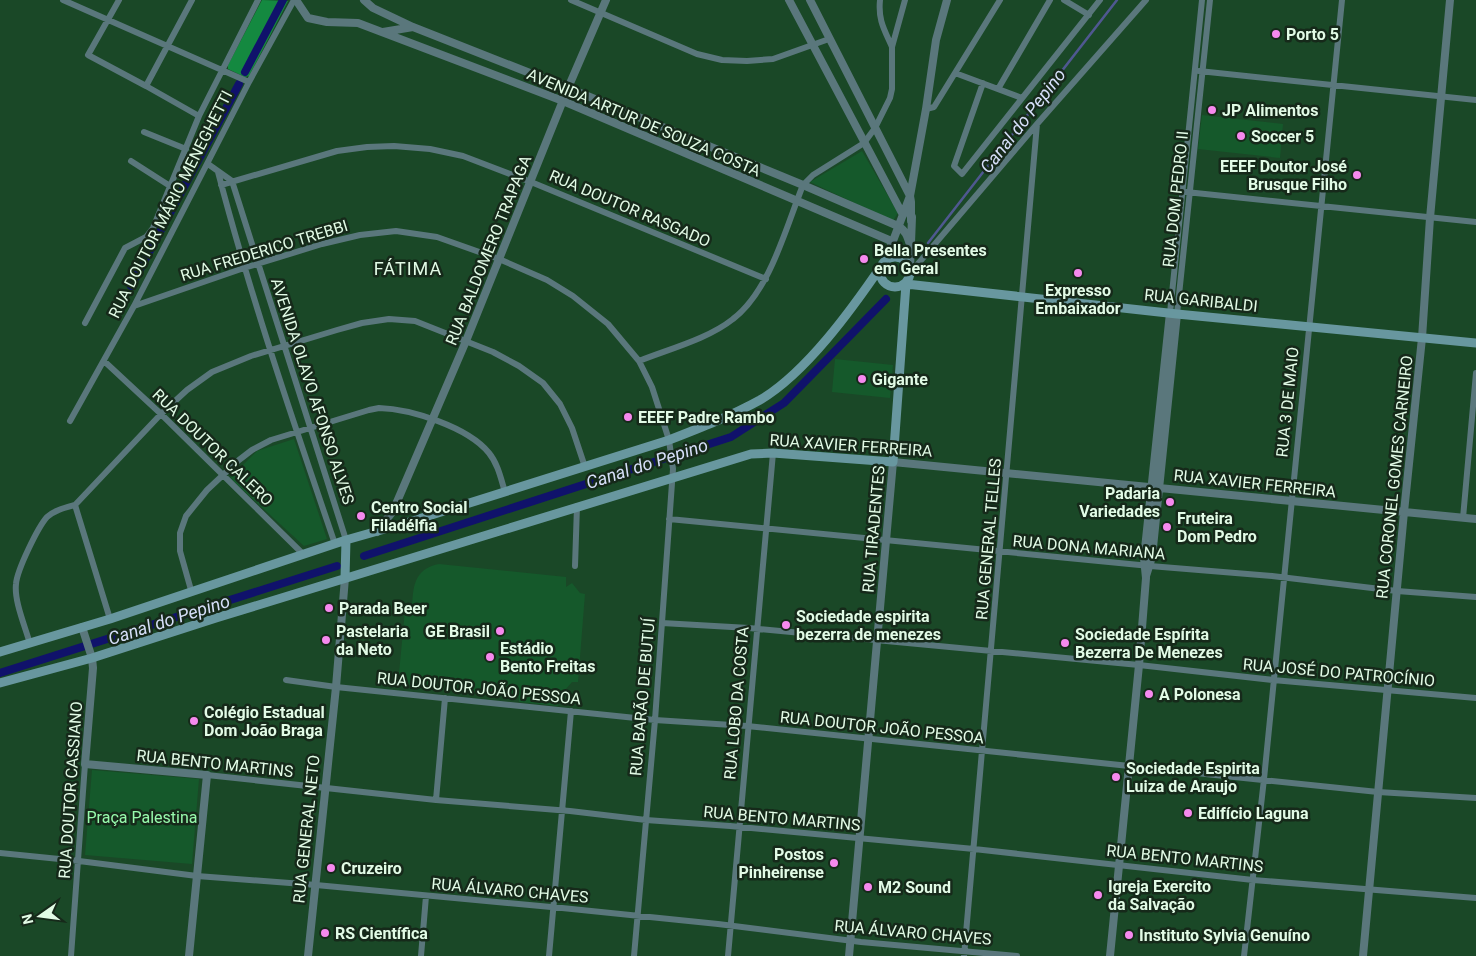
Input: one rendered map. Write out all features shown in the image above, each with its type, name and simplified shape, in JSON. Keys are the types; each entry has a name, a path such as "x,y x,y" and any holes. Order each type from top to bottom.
{"main road":[{"path":"0,652 30,644 346,540 377,532 669,440 711,423 760,400 788,380 815,352 866,290 883,263 893,257 902,258 906,261 909,276 898,287 886,284 880,273 883,263"},
{"name":"RUA GARIBALDI","path":"909,276 922,286 1022,298 1476,343"},
{"name":"RUA TIRADENTES","path":"893,462 909,276"},
{"name":"RUA XAVIER FERREIRA","path":"0,683 577,506 673,473 751,454 773,453 893,462"},
{"name":"RUA GENERAL NETO","path":"345,578 346,540"},
{"path":"335,544 345,555"}],"street":[{"path":"63,0 249,82"},
{"path":"119,0 88,55 199,116"},
{"path":"146,86 192,0"},
{"name":"RUA DOUTOR MÁRIO MENEGHETTI","path":"85,323 125,248 146,237 153,228 199,116 258,0"},
{"name":"RUA DOUTOR MÁRIO MENEGHETTI","path":"70,421 134,306 249,82 295,0"},
{"name":"AVENIDA ARTUR DE SOUZA COSTA","path":"295,0 308,18 327,22 358,23 563,101 796,202 889,240 892,244"},
{"name":"AVENIDA ARTUR DE SOUZA COSTA","path":"364,0 373,8 413,27 685,136 898,226"},
{"path":"571,0 697,54 722,60 773,59 829,38"},
{"name":"RUA BALDOMERO TRAPAGA","path":"377,532 393,511 466,341 568,88 606,0"},
{"path":"789,0 902,215"},
{"path":"810,0 910,196 912,221"},
{"path":"880,0 878,14 892,47"},
{"path":"639,361 702,336 734,319 747,305 766,279 803,185 813,175 864,143 875,128 890,98 892,89 892,47 905,0"},
{"name":"RUA TIRADENTES","path":"883,263 910,196 936,40 946,0"},
{"path":"926,109 934,107 1000,0"},
{"path":"998,89 1050,0"},
{"path":"1064,0 1089,15"},
{"path":"983,83 954,166 962,174 1100,0"},
{"path":"909,276 1037,124 1146,0"},
{"name":"RUA DOM PEDRO II","path":"1202,0 1205,10"},
{"name":"RUA DOM PEDRO II","path":"1110,956 1180,242 1205,10 1210,0"},
{"name":"RUA 3 DE MAIO","path":"1244,956 1264,779 1342,0"},
{"name":"RUA CORONEL GOMES CARNEIRO","path":"1363,956 1422,338 1440,96 1450,0"},
{"name":"AVENIDA ARTUR DE SOUZA COSTA","path":"382,32 413,27"},
{"path":"1198,71 1476,100"},
{"path":"955,73 1022,98"},
{"name":"RUA GENERAL TELLES","path":"964,953 1008,473 1037,124"},
{"path":"144,132 186,149"},
{"path":"679,151 685,136"},
{"name":"RUA DOUTOR RASGADO","path":"221,185 338,151 394,146 430,148 463,156 531,182 766,279"},
{"name":"RUA TIRADENTES","path":"909,276 919,148"},
{"path":"130,160 170,186"},
{"path":"208,164 232,181"},
{"path":"897,170 909,174 915,169"},
{"name":"AVENIDA OLAVO AFONSO ALVES","path":"218,172 244,268 296,431 335,544"},
{"name":"AVENIDA OLAVO AFONSO ALVES","path":"232,181 346,540"},
{"path":"1186,192 1476,222"},
{"path":"898,226 904,229 911,248"},
{"name":"RUA FREDERICO TREBBI","path":"134,306 244,268 322,244 360,235 396,231 437,238 499,259 547,280 572,296 608,324 639,361 652,387 669,440"},
{"path":"30,644 16,595 16,583 18,572 39,528 46,518 58,510 75,505 161,414 187,390 212,372 251,356 362,323 389,320 415,321 493,352 519,366 543,383 560,404 572,428 585,467"},
{"name":"RUA DOUTOR CALERO","path":"104,361 161,414 303,554"},
{"path":"1463,518 1476,373"},
{"path":"191,590 180,551 180,533 186,516 195,503 239,460 252,450 271,440 296,431 379,408 392,408 432,419 464,433 479,443 489,453 496,466 505,492"},
{"name":"RUA BARÃO DE BUTUÍ","path":"634,956 655,720 670,519 673,473 672,451 669,440"},
{"name":"RUA LOBO DA COSTA","path":"728,956 747,726 773,453"},
{"name":"RUA TIRADENTES","path":"848,956 893,462"},
{"name":"RUA XAVIER FERREIRA","path":"893,462 1476,519"},
{"path":"75,505 110,618"},
{"path":"575,566 577,506"},
{"path":"393,511 399,523 406,523"},
{"name":"RUA DONA MARIANA","path":"670,519 1147,566 1283,577 1397,591 1476,597"},
{"name":"RUA GENERAL NETO","path":"308,956 336,687 345,578"},
{"name":"RUA JOSÉ DO PATROCÍNIO","path":"662,623 756,629 1476,698"},
{"name":"RUA DOUTOR CASSIANO","path":"71,956 93,668 82,627"},
{"name":"RUA DOUTOR JOÃO PESSOA","path":"286,680 571,712 747,726 1378,792 1476,798"},
{"path":"436,800 445,698"},
{"path":"548,956 571,712"},
{"name":"RUA BENTO MARTINS","path":"85,764 207,775 436,800 974,849 1253,880 1476,898"},
{"path":"189,956 207,775"},
{"name":"RUA ÁLVARO CHAVES","path":"0,853 197,876 316,885 638,915 850,941 964,953 1017,956"},
{"path":"421,956 426,896"}],"green space":[{"path":"262,0 288,1 249,76 245,77 228,69 228,65"},
{"name":"Soccer 5","path":"1202,115 1283,124 1280,158 1198,149"},
{"path":"862,151 898,213 893,221 810,182"},
{"name":"Gigante","path":"835,359 893,365 890,398 832,392"},
{"path":"294,439 327,539 304,546 230,478 257,451"},
{"name":"Estádio Bento Freitas","path":"439,564 566,577 566,587 572,583 580,593 585,594 578,682 572,682 559,697 558,706 519,702 519,697 398,684 405,610 412,610 414,587 419,575 424,570"},
{"name":"Praça Palestina","path":"92,770 199,779 192,864 85,855"}],"waterway":[{"path":"245,72 283,0"},
{"name":"Canal do Pepino","path":"928,243 1117,0"},
{"path":"131,286 239,84"},
{"name":"Canal do Pepino","path":"364,556 731,437 784,403 886,299"},
{"name":"Canal do Pepino","path":"0,673 337,566"}],"place":[{"name":"Porto 5","path":"1276,34"},
{"name":"JP Alimentos","path":"1212,110"},
{"name":"Soccer 5","path":"1241,136"},
{"name":"EEEF Doutor José Brusque Filho","path":"1357,175"},
{"name":"Bella Presentes em Geral","path":"864,259"},
{"name":"Expresso Embaixador","path":"1078,273"},
{"name":"Gigante","path":"862,379"},
{"name":"EEEF Padre Rambo","path":"628,417"},
{"name":"Padaria Variedades","path":"1170,502"},
{"name":"Centro Social Filadélfia","path":"361,516"},
{"name":"Fruteira Dom Pedro","path":"1167,527"},
{"name":"Parada Beer","path":"329,608"},
{"name":"Sociedade espirita bezerra de menezes","path":"786,625"},
{"name":"GE Brasil","path":"500,631"},
{"name":"Pastelaria da Neto","path":"326,640"},
{"name":"Sociedade Espírita Bezerra De Menezes","path":"1065,643"},
{"name":"Estádio Bento Freitas","path":"490,657"},
{"name":"A Polonesa","path":"1149,694"},
{"name":"Colégio Estadual Dom João Braga","path":"194,721"},
{"name":"Sociedade Espirita Luiza de Araujo","path":"1116,777"},
{"name":"Edifício Laguna","path":"1188,813"},
{"name":"Postos Pinheirense","path":"834,863"},
{"name":"Cruzeiro","path":"331,868"},
{"name":"M2 Sound","path":"868,887"},
{"name":"Igreja Exercito da Salvação","path":"1098,895"},
{"name":"RS Científica","path":"325,933"},
{"name":"Instituto Sylvia Genuíno","path":"1129,935"}],"district":[{"name":"FÁTIMA","path":"408,269"}]}
